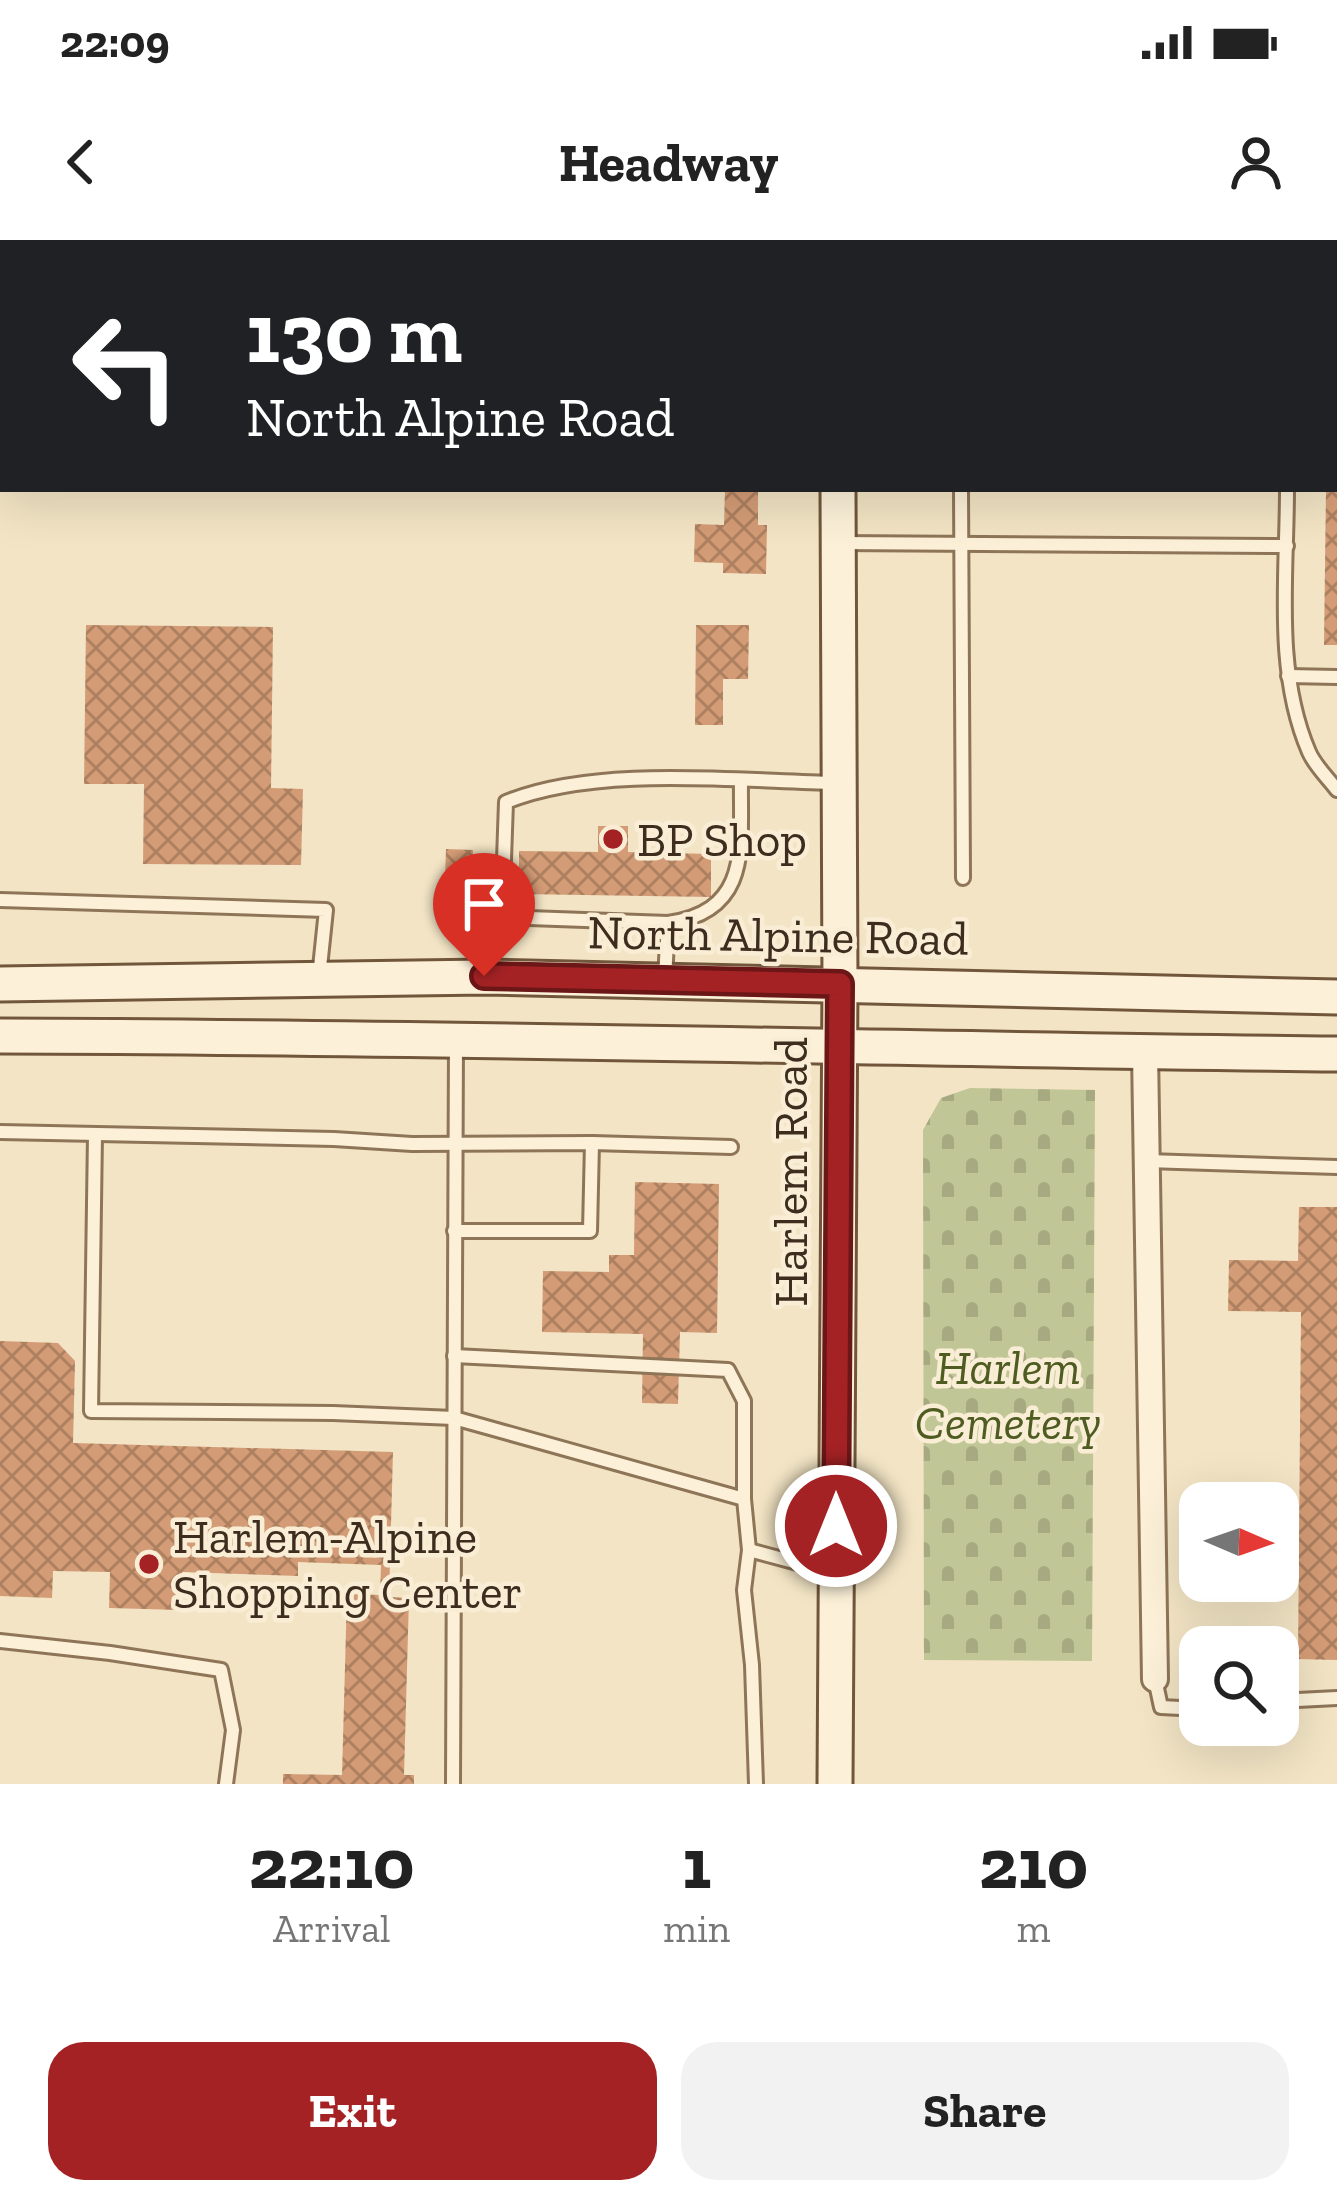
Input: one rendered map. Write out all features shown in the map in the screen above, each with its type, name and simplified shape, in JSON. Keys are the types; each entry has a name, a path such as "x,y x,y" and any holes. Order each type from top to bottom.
{"main road":[{"name":"Harlem Road","path":"835,1784 838,492"},
{"name":"North Alpine Road","path":"0,984 484,976 1337,997"},
{"path":"0,1036 1337,1054"}],"street":[{"path":"1145,1052 1155,1679"}],"lane":[{"path":"961,492 964,878"},
{"path":"1287,492 1289,693 1311,757 1337,790"},
{"path":"838,543 1287,547"},
{"path":"1288,676 1337,676"},
{"path":"484,976 502,917 506,802 532,791 633,778 838,783"},
{"path":"502,917 694,920 724,897 739,870 742,781"},
{"path":"0,900 326,910 319,977"},
{"path":"665,980 668,923"},
{"path":"452,1784 456,1039"},
{"path":"0,1132 730,1147"},
{"path":"94,1136 91,1412 454,1418 744,1499"},
{"path":"454,1231 590,1231 592,1143"},
{"path":"1147,1161 1337,1167"},
{"path":"454,1356 728,1370 745,1401 744,1499 749,1550 743,1589 752,1665 756,1784"},
{"path":"749,1550 836,1573"},
{"path":"0,1641 221,1670 233,1730 226,1784"},
{"path":"1155,1679 1161,1707 1179,1708"},
{"path":"1299,1700 1337,1698"}],"green space":[{"name":"Harlem Cemetery","path":"970,1088 1095,1090 1092,1661 924,1660 923,1130 941,1098"}],"building":[{"path":"725,492 758,492 758,525 767,525 766,574 723,573 723,563 694,562 695,524 724,525"},
{"path":"1326,492 1337,492 1337,645 1324,645"},
{"path":"86,625 273,627 271,788 303,789 301,865 143,864 144,784 84,784"},
{"path":"696,625 749,625 748,679 723,679 723,725 695,725"},
{"path":"598,826 628,826 628,852 711,854 711,897 519,894 519,851 598,852"},
{"path":"446,849 473,850 471,910 444,909"},
{"path":"635,1182 719,1184 717,1333 680,1332 678,1404 642,1403 643,1334 542,1332 543,1271 609,1272 609,1255 634,1255"},
{"path":"1299,1207 1337,1207 1337,1660 1299,1659 1301,1312 1228,1311 1229,1260 1298,1261"},
{"name":"Harlem-Alpine Shopping Center","path":"0,1341 58,1343 75,1361 73,1443 393,1452 389,1597 409,1598 404,1775 414,1775 414,1784 283,1784 283,1774 342,1775 347,1594 380,1595 381,1565 298,1562 298,1576 182,1572 180,1610 109,1608 110,1572 53,1571 52,1598 0,1596"}],"place":[{"name":"BP Shop","path":"613,839"},
{"name":"Harlem-Alpine Shopping Center","path":"149,1564"}],"route":[{"path":"484,976 840,984 836,1526"}]}
